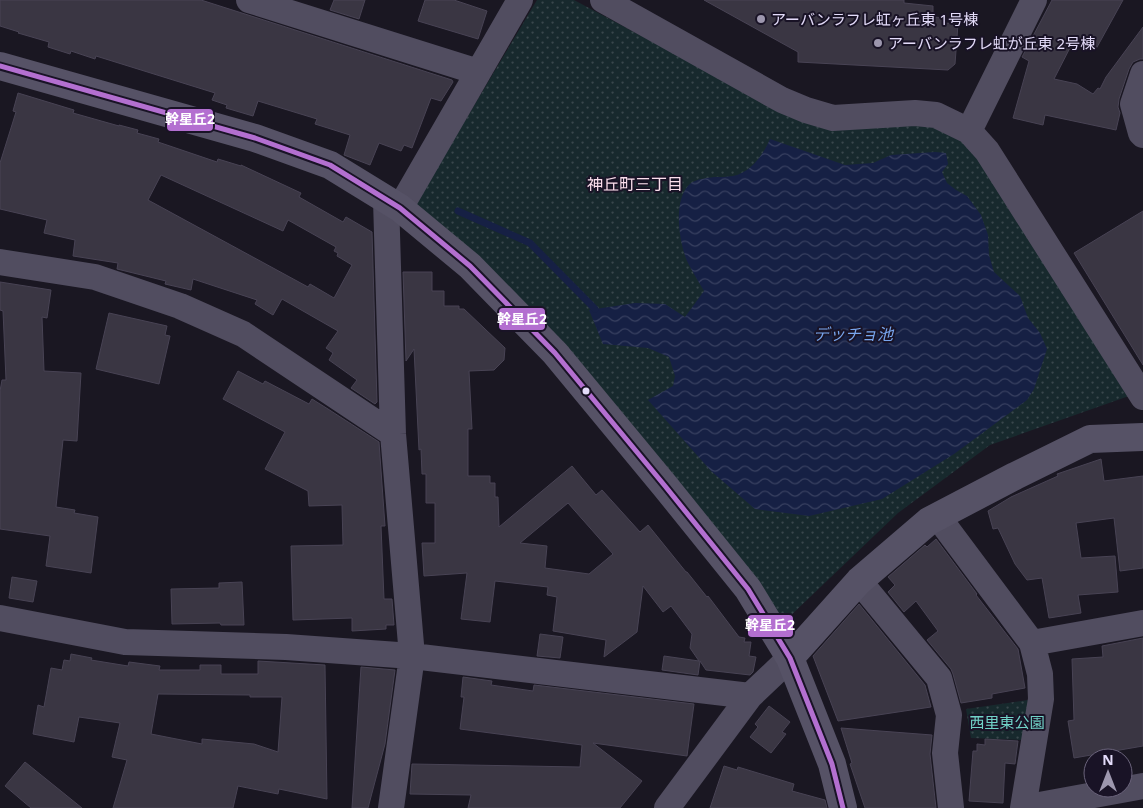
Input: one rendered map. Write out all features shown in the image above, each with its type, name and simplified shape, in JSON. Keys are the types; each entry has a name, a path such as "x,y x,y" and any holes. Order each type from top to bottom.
{"street":[{"path":"249,0 478,72"},
{"path":"391,808 412,656 393,434 393,204 478,72 520,0"},
{"path":"603,0 782,100 806,110 833,118 915,114 936,116 969,131 987,151 1143,397"},
{"path":"969,131 1034,0"},
{"path":"0,66 255,138 330,164 393,204 470,266 555,353 666,486 748,590 790,658 832,764 843,808"},
{"path":"1143,74 1133,104 1143,135"},
{"path":"0,262 95,277 180,306 243,334 393,434"},
{"path":"667,808 750,696 790,658 859,581 929,521 1090,439 1143,437"},
{"path":"938,516 1032,643 1040,674 1041,699 1023,808 1143,786"},
{"path":"859,581 940,678 949,716 945,753 951,808"},
{"path":"0,618 125,642 286,647 412,656 750,696"},
{"path":"1032,643 1143,623"}],"green space":[{"path":"537,0 574,0 769,104 939,124 974,144 1129,396 990,445 898,513 785,621 562,348 414,206"},
{"name":"西里東公園","path":"1028,700 1023,740 971,738 966,709"}],"water":[{"name":"デッチョ池","path":"770,139 845,165 873,163 891,155 946,153 948,164 942,172 947,183 967,196 981,215 988,235 989,255 994,272 1020,296 1028,318 1040,333 1047,349 1034,389 1027,400 954,454 882,499 809,516 755,509 711,471 648,400 673,386 675,376 669,357 648,348 603,344 589,310 635,303 665,304 685,317 704,291 687,261 682,243 679,209 685,190 691,183 702,179 733,176 745,171 760,157"}],"building":[{"path":"0,0 201,0 452,80 453,82 441,101 431,98 412,148 404,145 401,151 379,143 370,165 344,155 350,135 315,124 317,119 258,101 253,116 226,108 227,105 212,100 215,93 96,56 95,59 71,51 70,54 48,47 49,42 0,26"},
{"path":"334,0 365,0 359,19 330,10"},
{"path":"425,0 454,0 487,11 478,39 418,21"},
{"name":"アーバンラフレ虹が丘東 2号棟","path":"704,0 904,0 904,3 933,6 933,17 946,18 945,23 958,24 955,64 948,70 798,62 798,52"},
{"path":"1052,0 1123,0 1096,49 1075,38 1054,79 1077,84 1093,94 1098,88 1100,89 1106,77 1143,27 1143,59 1133,62 1129,69 1119,99 1118,107 1120,113 1116,130 1045,115 1043,125 1013,118 1029,61 1022,57"},
{"path":"18,93 74,110 73,113 138,130 137,133 159,139 158,142 217,162 218,159 241,165 301,193 299,197 343,222 346,217 372,232 377,402 375,404 351,388 357,380 329,360 333,353 326,348 338,331 282,299 273,315 255,304 257,300 193,279 191,290 165,284 166,281 117,269 118,263 73,256 75,240 44,233 47,220 0,209 0,163 16,112 13,111","holes":["161,175 283,231 288,220 336,247 334,251 338,253 337,256 352,265 334,298 310,284 308,287 148,200"]},
{"path":"1143,211 1143,365 1074,253"},
{"path":"403,272 432,272 432,291 444,291 444,306 459,306 459,309 464,309 505,348 504,360 494,370 469,371 472,429 468,429 468,476 490,476 490,483 495,483 495,497 498,497 499,527 572,466 596,495 602,490 640,532 648,525 708,596 739,637 745,638 744,642 751,642 749,656 756,657 753,672 750,675 706,670 700,661 698,675 662,670 664,656 699,661 690,648 692,634 671,606 663,612 643,586 637,632 604,657 606,640 553,631 557,597 547,595 548,587 495,581 490,622 461,619 467,573 424,576 422,543 435,543 435,503 426,503 426,474 422,474 414,349 406,361","holes":["568,503 613,554 589,574 545,568 547,546 520,543"]},
{"path":"0,282 51,290 47,318 42,317 44,371 81,373 77,441 63,440 56,507 75,510 74,513 98,517 91,573 46,566 50,536 0,529 0,391 2,380 6,380 3,311 0,310"},
{"path":"109,313 167,326 165,335 170,336 159,384 96,369"},
{"path":"238,371 263,384 265,381 309,404 312,399 379,442 385,526 381,526 384,599 392,599 394,625 386,625 386,629 352,631 352,618 293,620 291,546 343,545 342,505 309,506 308,491 265,469 285,432 223,399"},
{"path":"1101,459 1104,481 1143,476 1143,568 1120,571 1114,518 1076,523 1081,558 1115,556 1118,592 1078,595 1081,613 1049,618 1042,578 1027,580 1015,564 998,528 993,529 988,511 1011,497 1058,476 1057,474"},
{"path":"936,539 1018,649 1025,688 992,694 992,698 961,703 951,669 927,640 938,631 916,601 904,612 888,592 895,585 888,577 925,545 927,547"},
{"path":"12,577 37,581 33,602 9,598"},
{"path":"242,582 244,625 221,625 220,623 172,624 171,589 219,588 219,583"},
{"path":"859,604 925,685 931,707 838,721 813,656"},
{"path":"540,634 563,637 560,658 537,656"},
{"path":"1143,638 1143,746 1132,748 1083,748 1083,756 1074,758 1068,721 1074,720 1072,659 1103,657 1102,646"},
{"path":"71,654 92,658 91,660 128,666 129,662 160,666 159,670 200,670 200,665 221,665 221,674 258,674 258,661 325,665 327,799 279,789 278,794 238,786 233,808 113,808 127,760 112,757 120,723 79,717 74,742 33,734 38,705 44,707 51,668 62,670 64,660 70,661","holes":["158,694 250,695 250,697 282,697 278,752 254,744 202,739 202,744 151,734"]},
{"path":"361,667 395,670 385,744 368,808 352,808"},
{"path":"463,677 492,681 491,685 533,691 534,685 694,704 687,756 593,743 642,781 620,808 468,808 471,795 410,794 412,764 580,767 582,745 460,729 464,697 461,697"},
{"path":"769,706 790,722 782,732 786,734 771,753 750,737 758,727 755,724"},
{"path":"841,728 932,735 930,754 936,808 865,808 850,764 852,763"},
{"path":"985,739 1018,741 1015,764 1005,763 1003,803 969,801 973,751 977,751 977,744 985,745"},
{"path":"25,762 82,808 31,808 5,786"},
{"path":"724,766 737,770 738,767 794,784 792,791 825,800 827,808 710,808"}],"waterway":[{"path":"458,211 530,243 595,309"}],"transit line":[{"name":"幹星丘2","path":"0,66 255,138 330,165 400,208 470,266 555,353 748,589 790,658 832,764 843,808"}],"place":[{"name":"アーバンラフレ虹ヶ丘東 1号棟","path":"761,19"},
{"name":"アーバンラフレ虹が丘東 2号棟","path":"878,43"}],"district":[{"name":"神丘町三丁目","path":"635,184"}]}
